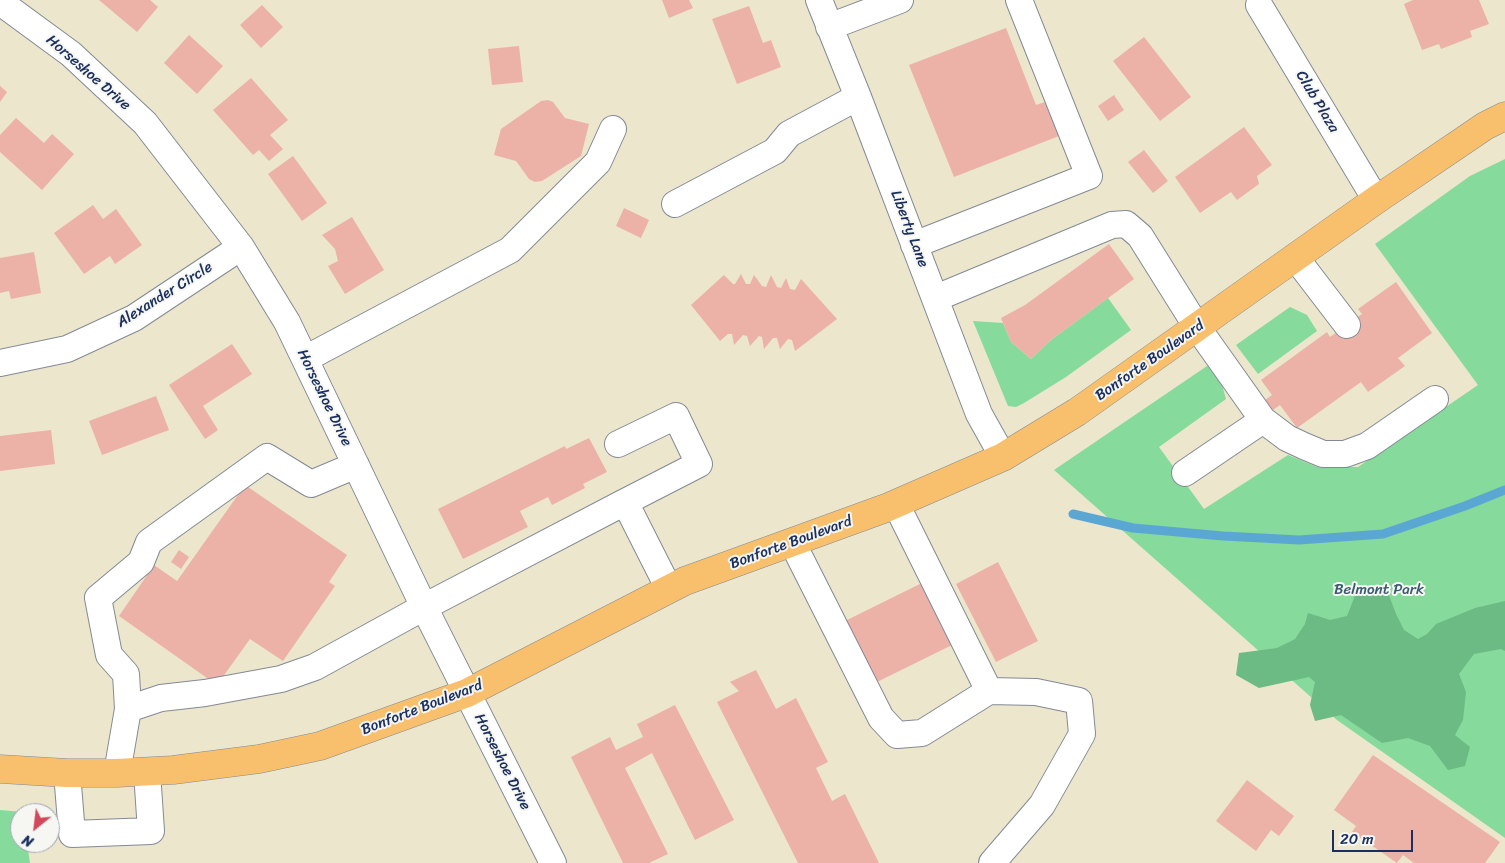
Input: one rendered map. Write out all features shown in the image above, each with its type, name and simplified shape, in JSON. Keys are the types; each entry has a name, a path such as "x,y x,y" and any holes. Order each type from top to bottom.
{"main road":[{"name":"Bonforte Boulevard","path":"0,769 67,774 146,772 259,759 320,746 467,694 669,589 896,504 1003,457 1077,412 1376,200 1485,126 1505,116"}],"street":[{"name":"Liberty Lane","path":"819,0 936,298 979,414 1003,457"},
{"path":"829,27 900,0"},
{"path":"914,245 1089,176 1019,0"},
{"name":"Horseshoe Drive","path":"0,2 71,54 144,123 241,247 287,322 306,359 424,607 553,863"},
{"name":"Club Plaza","path":"1258,5 1376,200"},
{"path":"675,204 775,151 788,134 858,97"},
{"path":"306,359 510,250 598,162 613,129"},
{"path":"936,298 1112,225 1126,224 1140,236 1197,327 1263,420 1287,438 1323,454 1345,454 1367,446 1435,399"},
{"name":"Alexander Circle","path":"0,363 68,349 134,318 241,247"},
{"path":"1295,257 1347,324"},
{"path":"128,709 161,698 205,693 281,679 315,667 424,607 699,464 676,416 618,444"},
{"path":"1185,473 1263,420"},
{"path":"117,773 128,709 126,674 109,654 98,598 141,562 149,542 266,457 311,484 356,465"},
{"path":"625,502 669,589"},
{"path":"896,504 989,691"},
{"path":"792,542 882,718 897,735 922,733 989,691 1036,692 1079,701 1082,734 1042,805 992,863"},
{"path":"67,774 72,834 151,831 146,772"}],"green space":[{"name":"Belmont Park","path":"1505,159 1505,838 1337,720 1054,470 1210,364 1221,381 1226,399 1159,447 1204,509 1288,455 1317,467 1358,467 1478,385 1375,244 1470,176"},
{"path":"1108,298 1131,330 1066,377 1024,403 1016,407 1008,406 973,321 1003,323 1011,342 1031,359 1051,340"},
{"path":"1290,307 1307,315 1317,331 1258,374 1236,345"},
{"path":"1358,588 1387,590 1404,630 1418,639 1427,634 1436,624 1475,608 1505,601 1505,651 1501,649 1474,654 1459,674 1466,692 1463,720 1455,735 1470,747 1465,766 1448,770 1430,746 1408,738 1382,743 1341,715 1315,721 1310,705 1315,682 1309,677 1259,688 1236,675 1239,653 1277,648 1295,639 1305,624 1308,613 1330,620 1347,616"},
{"path":"0,810 10,811 10,853 28,853 30,863 0,863"}],"building":[{"path":"99,0 150,0 158,7 137,32"},
{"path":"662,0 689,0 693,8 669,18"},
{"path":"1413,0 1479,0 1489,24 1470,31 1472,37 1441,49 1439,44 1422,50 1404,4"},
{"path":"262,5 283,27 261,48 240,25"},
{"path":"749,6 763,43 771,40 781,67 737,84 712,19"},
{"path":"1006,28 1036,105 1045,102 1059,136 954,177 909,65"},
{"path":"189,35 223,66 197,94 164,63"},
{"path":"1144,37 1191,97 1160,121 1113,61"},
{"path":"519,46 523,82 492,85 488,49"},
{"path":"251,78 288,120 270,135 283,149 269,161 259,150 253,155 213,110"},
{"path":"0,86 7,92 0,102"},
{"path":"1114,95 1124,110 1108,121 1098,106"},
{"path":"548,100 553,102 565,118 589,124 581,156 542,181 535,182 529,179 516,161 494,155 501,129 541,101"},
{"path":"16,118 44,143 52,134 74,154 42,190 0,152 0,135"},
{"path":"1244,127 1272,165 1257,176 1259,184 1237,200 1231,192 1200,213 1175,177"},
{"path":"1144,150 1168,181 1153,193 1128,162"},
{"path":"293,156 327,203 302,221 268,174"},
{"path":"93,205 103,219 116,209 142,245 115,264 110,256 84,274 54,233"},
{"path":"624,208 649,220 641,238 616,226"},
{"path":"352,217 384,270 345,294 328,266 338,261 335,249 322,235"},
{"path":"1109,244 1134,279 1051,340 1031,359 1011,342 1001,318 1025,305"},
{"path":"34,252 41,293 11,299 9,291 0,293 0,258"},
{"path":"741,274 746,284 750,284 754,275 762,286 766,287 771,275 777,287 781,288 786,278 790,289 795,290 801,279 837,319 795,351 792,340 788,339 780,349 777,338 773,338 764,349 762,337 759,336 750,346 747,336 743,335 734,345 732,334 728,334 720,341 691,305 724,275 735,284"},
{"path":"1396,282 1432,333 1398,358 1405,366 1368,392 1361,382 1297,428 1280,405 1273,410 1265,400 1272,395 1261,380 1327,332 1330,337 1362,314 1358,309"},
{"path":"232,344 252,374 203,406 218,430 205,439 169,385"},
{"path":"156,396 169,430 102,455 89,421"},
{"path":"51,430 55,464 0,471 0,436"},
{"path":"589,438 607,472 583,484 585,488 552,505 548,497 520,511 528,527 463,559 438,509 565,446 566,449"},
{"path":"245,485 347,555 329,582 335,586 283,661 250,639 217,685 119,616 154,565 177,581"},
{"path":"179,550 189,557 181,569 171,562"},
{"path":"998,562 1038,641 996,662 956,584"},
{"path":"924,582 954,644 875,683 845,621"},
{"path":"756,670 776,709 796,698 828,762 816,768 832,801 845,794 879,863 798,863 717,702 739,691 730,682"},
{"path":"675,705 734,820 695,840 652,753 625,768 668,854 649,863 623,863 571,757 610,737 616,750 643,737 637,724"},
{"path":"1373,755 1500,842 1485,863 1414,863 1403,855 1397,863 1352,832 1356,826 1334,810"},
{"path":"1247,780 1294,816 1279,836 1271,830 1256,851 1216,821"}],"waterway":[{"path":"1073,514 1133,528 1299,540 1383,534 1505,490"}]}
